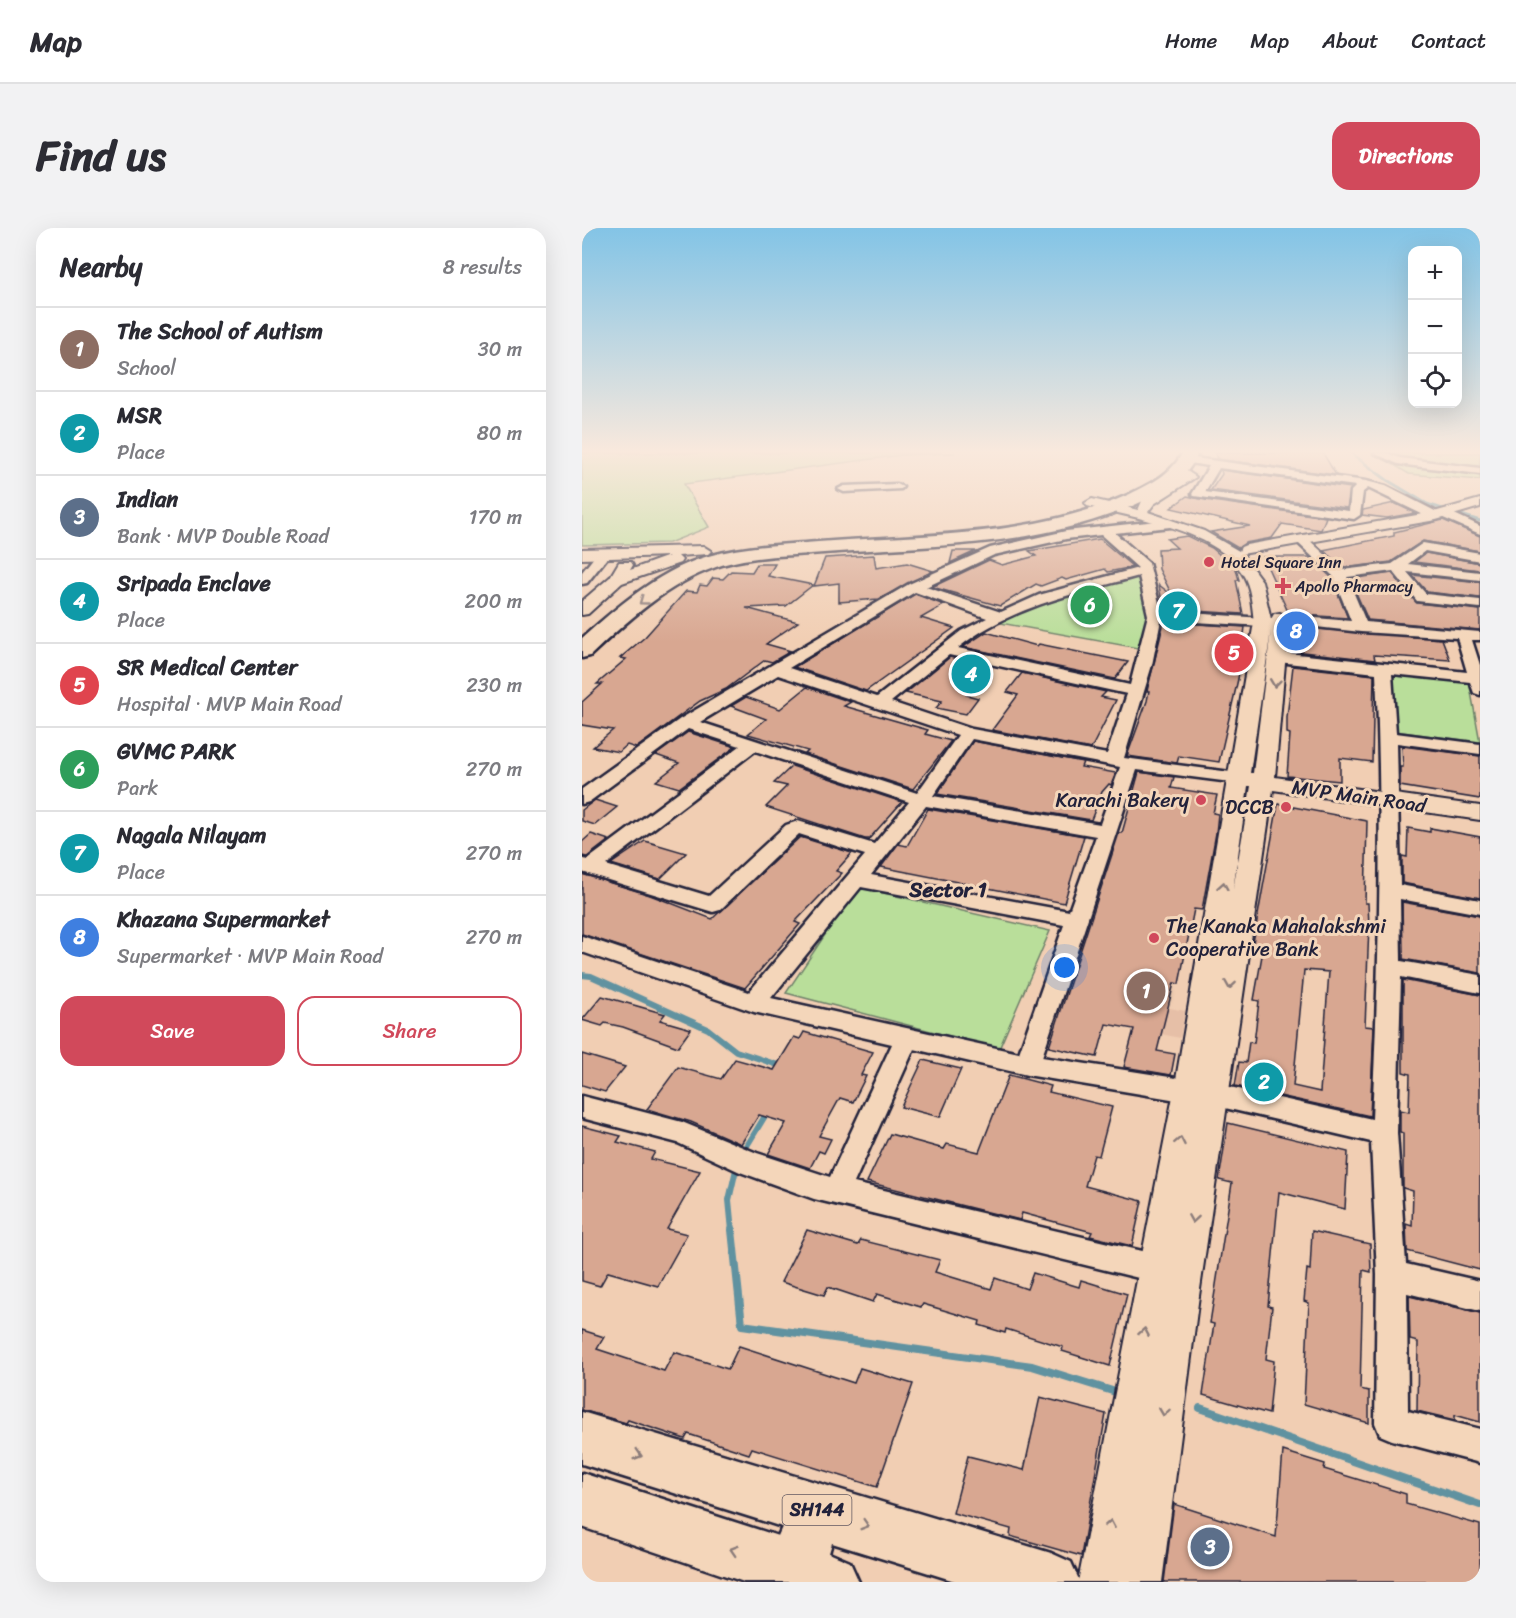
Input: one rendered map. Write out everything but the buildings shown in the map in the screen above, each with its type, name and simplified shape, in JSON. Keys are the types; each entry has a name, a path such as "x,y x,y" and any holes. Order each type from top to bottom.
{"main road":[{"path":"582,625 621,596 670,566 703,551 722,546 775,540 966,527 1071,516"},
{"path":"582,651 608,627 678,576 729,557 1012,532 1097,516"},
{"name":"SH144","path":"582,1438 1051,1582"},
{"path":"582,1500 812,1576 816,1510"}],"street":[{"path":"582,798 686,723 914,587 990,552 1066,535 1110,516"},
{"path":"1028,1065 1105,831 1155,615 1145,570 1124,516"},
{"path":"1140,516 1200,533 1237,556 1254,579 1272,620 1251,780 1201,1092 1140,1582"},
{"path":"1143,516 1212,533 1245,550 1266,578 1278,657 1251,780"},
{"path":"1245,550 1427,516"},
{"path":"1455,516 1480,530"},
{"path":"1303,541 1338,574 1361,628"},
{"path":"1396,567 1423,547 1480,557"},
{"path":"582,554 703,551"},
{"path":"616,580 703,551"},
{"path":"582,610 616,580 632,553"},
{"path":"582,580 604,554"},
{"path":"1338,574 1396,567 1480,576"},
{"path":"1396,567 1422,598 1433,632"},
{"path":"880,704 966,634 1044,597 1145,570"},
{"path":"914,587 993,616 1003,616"},
{"path":"1422,598 1480,604"},
{"path":"1155,615 1272,620 1480,636"},
{"path":"1278,657 1384,669 1478,684 1463,634"},
{"path":"946,650 1136,691"},
{"path":"776,669 968,733 1122,762 1251,780"},
{"path":"1384,669 1388,737 1386,800 1390,967 1384,1133 1392,1275 1392,1423 1480,1446"},
{"path":"686,723 921,800 1105,831"},
{"path":"754,1003 921,800 968,733"},
{"path":"1388,737 1480,749"},
{"path":"586,866 753,745"},
{"name":"MVP Main Road","path":"1251,780 1480,813"},
{"path":"586,866 713,905 793,829 798,827 878,852"},
{"path":"856,879 1076,920"},
{"path":"1389,890 1480,907"},
{"path":"582,944 754,1003 1028,1065 1201,1092 1384,1133"},
{"path":"1390,967 1480,984"},
{"path":"837,1191 908,1038"},
{"path":"1100,1582 1155,1268 1201,1092"},
{"path":"582,1107 682,1133 738,1157 837,1191 1155,1268"},
{"path":"1392,1275 1480,1296"}],"shaded area":[{"path":"1111,996 1185,1011 1180,1038 1104,1022"}],"green space":[{"path":"582,516 703,516 709,527 669,543 582,545"},
{"path":"1144,572 1150,611 1143,649 995,622 1044,599"},
{"path":"1389,672 1469,681 1480,742 1394,731"},
{"path":"857,887 1050,931 999,1049 786,993"}],"waterway":[{"path":"1465,516 1480,521"},
{"path":"582,975 591,976 708,1029 736,1051 784,1067"},
{"path":"742,1154 768,1111"},
{"path":"732,1231 729,1200 737,1165"},
{"path":"732,1230 742,1325 1032,1366 1122,1394"},
{"path":"1200,1408 1480,1505"}],"place":[{"name":"Hotel Square Inn","path":"1209,562"},
{"name":"Apollo Pharmacy","path":"1283,586"},
{"name":"GVMC PARK","path":"1090,605"},
{"name":"Nagala Nilayam","path":"1178,611"},
{"name":"Khazana Supermarket","path":"1296,631"},
{"name":"SR Medical Center","path":"1234,653"},
{"name":"Sripada Enclave","path":"971,674"},
{"name":"Karachi Bakery","path":"1201,800"},
{"name":"DCCB","path":"1286,807"},
{"name":"The Kanaka Mahalakshmi Cooperative Bank","path":"1154,938"},
{"name":"The School of Autism","path":"1146,991"},
{"name":"MSR","path":"1264,1082"},
{"name":"Indian","path":"1210,1547"}],"district":[{"name":"Sector 1","path":"948,890"}]}
